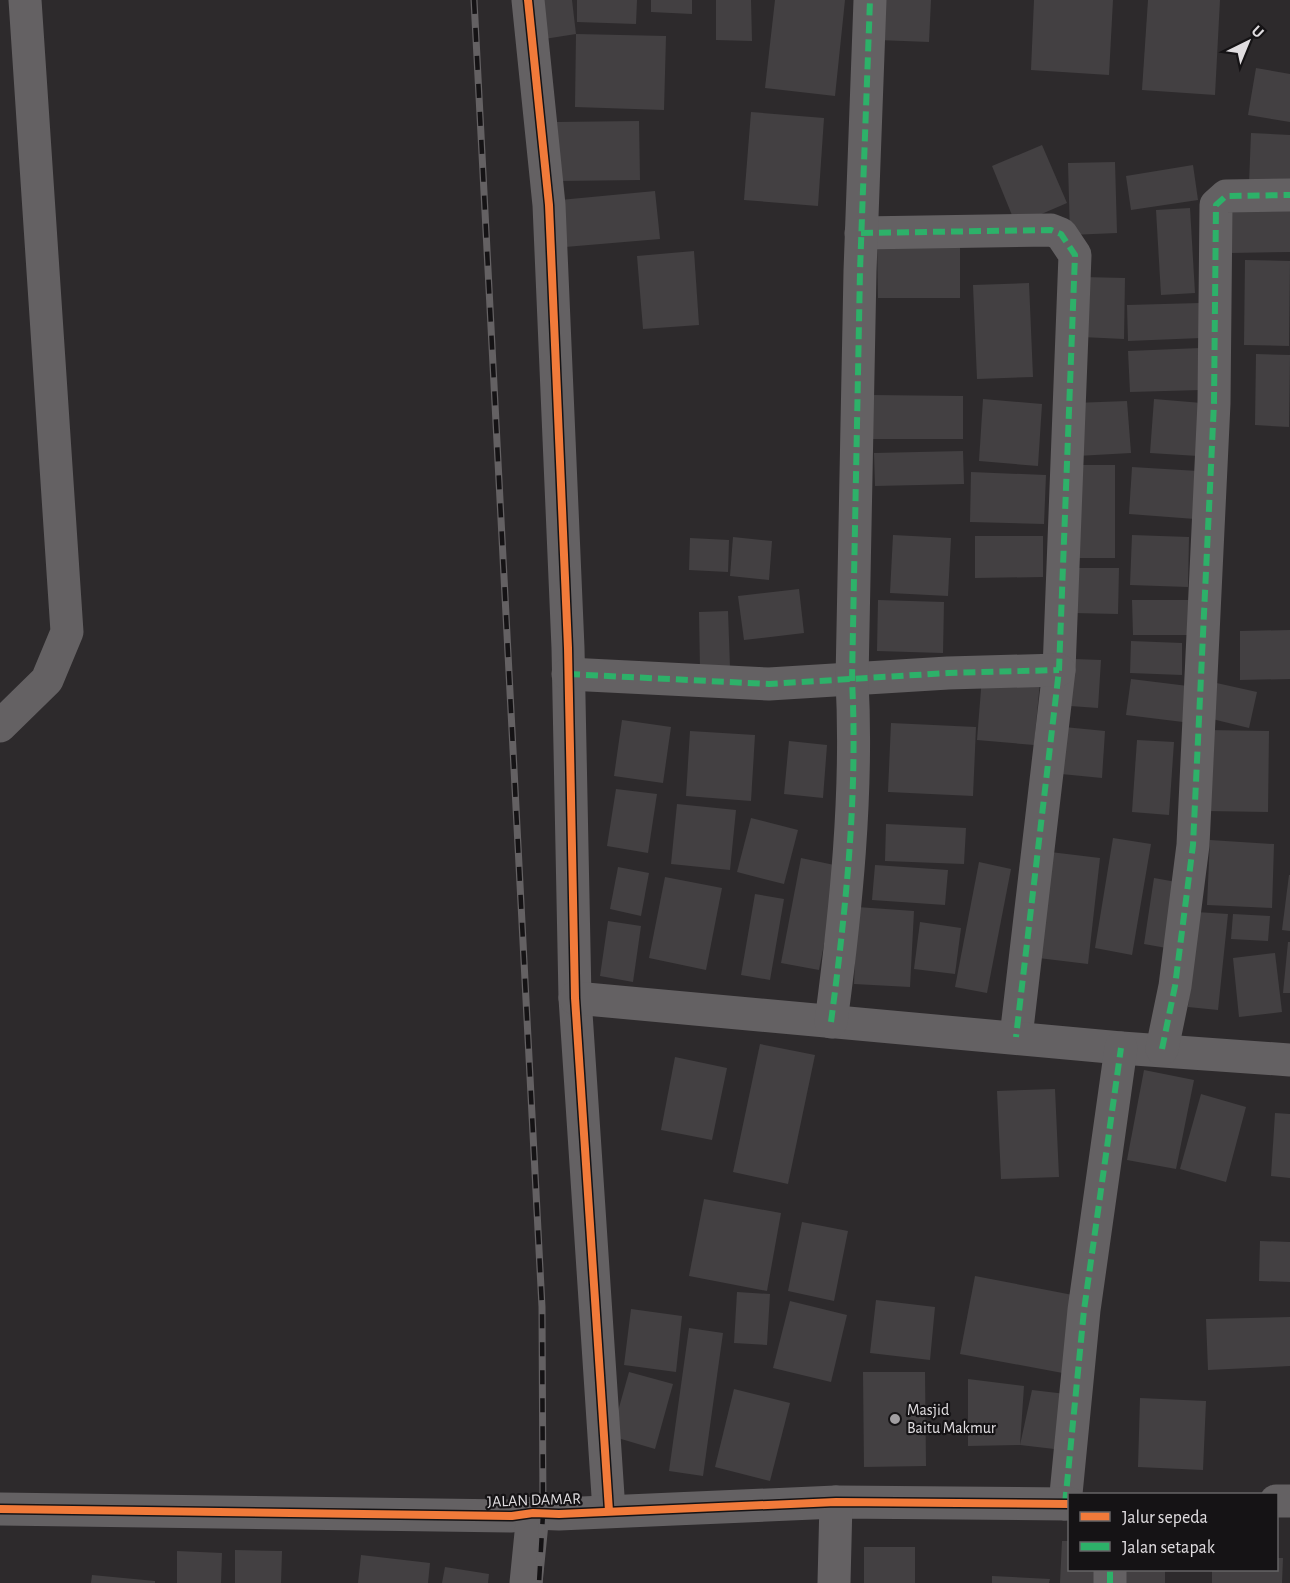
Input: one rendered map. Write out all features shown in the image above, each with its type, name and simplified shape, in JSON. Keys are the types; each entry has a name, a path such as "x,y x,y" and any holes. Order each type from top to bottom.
{"street":[{"path":"0,726 47,680 67,633 25,0"},
{"path":"528,0 549,205 568,674 575,998 609,1511"},
{"path":"831,1022 842,944 855,739 852,680 861,233 870,0"},
{"path":"1162,1049 1174,986 1193,845 1214,403 1216,205 1226,196 1290,195"},
{"path":"861,233 1051,230 1061,234 1071,245 1075,255 1059,670 1016,1036"},
{"path":"568,674 769,684 948,673 1059,670"},
{"path":"575,998 831,1022 1016,1036 1121,1048 1162,1049 1290,1060"},
{"path":"1067,1504 1084,1310 1121,1048"},
{"path":"834,1583 836,1502"},
{"name":"JALAN DAMAR","path":"0,1509 512,1516 533,1512 836,1502 1067,1504"},
{"path":"526,1583 533,1512"}],"building":[{"path":"533,0 572,0 576,34 538,40"},
{"path":"577,0 637,0 636,24 577,22"},
{"path":"651,0 692,0 692,14 651,12"},
{"path":"716,0 751,0 752,41 716,40"},
{"path":"775,0 845,0 835,96 765,88"},
{"path":"879,0 931,0 929,42 878,40"},
{"path":"1034,0 1113,0 1109,75 1031,70"},
{"path":"1148,0 1220,0 1215,95 1142,90"},
{"path":"576,34 666,36 664,110 575,107"},
{"path":"1256,68 1290,74 1290,122 1248,115"},
{"path":"751,112 824,118 818,206 744,200"},
{"path":"639,121 640,180 558,181 557,122"},
{"path":"1251,133 1290,135 1290,186 1249,184"},
{"path":"1042,145 1067,203 1016,225 992,166"},
{"path":"1115,162 1117,233 1070,235 1068,163"},
{"path":"1193,165 1198,200 1131,210 1126,176"},
{"path":"655,191 660,239 565,247 560,200"},
{"path":"1229,202 1290,202 1290,252 1230,253"},
{"path":"1190,208 1195,293 1161,295 1156,210"},
{"path":"877,240 960,240 960,298 878,298"},
{"path":"694,251 699,325 643,329 637,256"},
{"path":"1245,260 1290,261 1289,346 1244,345"},
{"path":"1083,277 1125,278 1124,339 1082,337"},
{"path":"1029,283 1033,377 977,379 973,285"},
{"path":"1200,303 1201,338 1128,341 1127,305"},
{"path":"1200,348 1201,390 1130,392 1128,351"},
{"path":"1256,354 1290,355 1289,427 1255,425"},
{"path":"871,395 963,396 963,439 871,439"},
{"path":"983,399 1042,404 1038,466 979,461"},
{"path":"1154,399 1202,403 1198,456 1150,453"},
{"path":"1127,401 1131,453 1077,456 1074,403"},
{"path":"963,451 964,484 875,486 874,453"},
{"path":"1076,465 1115,465 1115,558 1078,558"},
{"path":"1132,467 1198,471 1195,519 1129,514"},
{"path":"971,472 1046,475 1044,524 970,522"},
{"path":"893,535 951,538 948,596 890,593"},
{"path":"1132,535 1189,537 1188,587 1130,585"},
{"path":"975,536 1043,536 1043,577 975,578"},
{"path":"733,537 772,541 769,580 730,576"},
{"path":"690,538 729,540 728,572 689,570"},
{"path":"1074,568 1119,568 1118,614 1073,613"},
{"path":"799,589 804,633 744,640 738,596"},
{"path":"878,600 944,602 943,653 877,651"},
{"path":"1132,600 1190,600 1190,635 1133,635"},
{"path":"728,611 730,668 700,669 699,612"},
{"path":"1290,630 1290,679 1240,680 1240,631"},
{"path":"1131,641 1182,643 1182,675 1130,673"},
{"path":"1074,659 1101,660 1098,708 1070,706"},
{"path":"982,677 1040,682 1034,745 977,740"},
{"path":"1131,679 1188,686 1183,722 1126,715"},
{"path":"1212,682 1257,692 1249,728 1204,717"},
{"path":"622,720 671,727 663,783 614,776"},
{"path":"891,723 976,727 973,796 888,792"},
{"path":"1054,726 1105,731 1102,778 1051,773"},
{"path":"1206,730 1269,731 1268,812 1206,811"},
{"path":"690,731 755,735 751,801 686,796"},
{"path":"1137,740 1174,742 1169,815 1132,812"},
{"path":"789,741 827,745 823,798 784,794"},
{"path":"616,789 657,794 648,853 607,846"},
{"path":"677,804 736,810 730,870 671,864"},
{"path":"751,818 798,830 784,884 737,872"},
{"path":"886,824 966,828 964,864 885,861"},
{"path":"1113,838 1151,844 1132,955 1095,948"},
{"path":"1210,840 1274,844 1272,908 1207,905"},
{"path":"1042,851 1100,858 1088,964 1030,957"},
{"path":"801,858 839,866 819,970 781,963"},
{"path":"979,862 1011,869 987,993 955,987"},
{"path":"875,865 948,870 945,905 872,900"},
{"path":"618,867 649,873 641,916 610,909"},
{"path":"1290,875 1290,931 1282,930"},
{"path":"665,877 722,888 706,970 649,958"},
{"path":"1154,878 1182,883 1172,949 1144,944"},
{"path":"755,894 784,899 770,980 741,975"},
{"path":"857,907 914,911 910,987 854,984"},
{"path":"1196,912 1228,914 1218,1010 1188,1007"},
{"path":"1233,914 1270,916 1268,941 1231,939"},
{"path":"608,921 641,926 633,982 600,976"},
{"path":"920,922 961,928 955,974 914,969"},
{"path":"1288,942 1290,942 1290,993 1283,993"},
{"path":"1275,953 1282,1012 1239,1017 1233,958"},
{"path":"760,1044 815,1055 788,1184 733,1172"},
{"path":"675,1057 727,1068 712,1140 661,1130"},
{"path":"1144,1070 1194,1080 1176,1169 1127,1160"},
{"path":"1055,1089 1059,1177 1001,1179 997,1091"},
{"path":"1201,1094 1246,1107 1226,1182 1180,1169"},
{"path":"1275,1113 1290,1114 1290,1178 1271,1176"},
{"path":"704,1199 781,1213 767,1291 689,1276"},
{"path":"802,1222 848,1231 834,1301 788,1291"},
{"path":"1260,1241 1290,1242 1290,1282 1259,1281"},
{"path":"975,1276 1083,1297 1068,1374 960,1354"},
{"path":"737,1292 770,1294 767,1345 734,1343"},
{"path":"876,1300 935,1307 930,1360 870,1353"},
{"path":"790,1301 847,1315 831,1382 773,1368"},
{"path":"631,1309 682,1316 676,1372 624,1365"},
{"path":"1290,1317 1290,1366 1208,1370 1206,1319"},
{"path":"689,1328 723,1333 703,1476 669,1471"},
{"path":"629,1372 673,1384 655,1449 611,1436"},
{"name":"Masjid Baitu Makmur","path":"863,1372 925,1372 926,1466 864,1467"},
{"path":"968,1379 1024,1386 1020,1445 968,1446"},
{"path":"734,1389 790,1403 770,1481 715,1467"},
{"path":"1032,1390 1066,1394 1063,1450 1020,1445"},
{"path":"1140,1398 1206,1401 1203,1470 1138,1467"},
{"path":"1062,1541 1068,1541 1068,1571 1097,1571 1097,1583 1060,1583"},
{"path":"864,1547 915,1547 915,1583 864,1583"},
{"path":"235,1550 282,1551 281,1583 235,1583"},
{"path":"177,1551 222,1553 221,1583 177,1583"},
{"path":"361,1555 430,1563 428,1583 358,1583"},
{"path":"1278,1558 1283,1558 1282,1583 1212,1583 1212,1571 1278,1571"},
{"path":"445,1567 489,1574 488,1583 442,1583"},
{"path":"1120,1571 1165,1571 1165,1583 1120,1583"},
{"path":"92,1575 155,1581 155,1583 91,1583"},
{"path":"992,1576 1050,1579 1049,1583 992,1583"}],"railway":[{"path":"474,0 542,1307 543,1514 539,1583"}],"marked path":[{"path":"831,1022 846,894 852,808 852,680 860,271 870,0"},
{"path":"1162,1049 1175,986 1193,845 1214,403 1216,205 1226,196 1290,195"},
{"path":"861,233 1051,230 1061,234 1075,255 1059,670 1016,1037"},
{"path":"568,674 769,684 948,673 1059,670"},
{"path":"1065,1504 1084,1310 1121,1048"},
{"path":"1110,1571 1110,1583"}],"cycle path":[{"path":"528,0 549,205 568,648 575,998 609,1511"},
{"path":"0,1509 512,1516 533,1513 559,1514 836,1502 1068,1504"}],"place":[{"name":"Masjid Baitu Makmur","path":"895,1419"}]}
